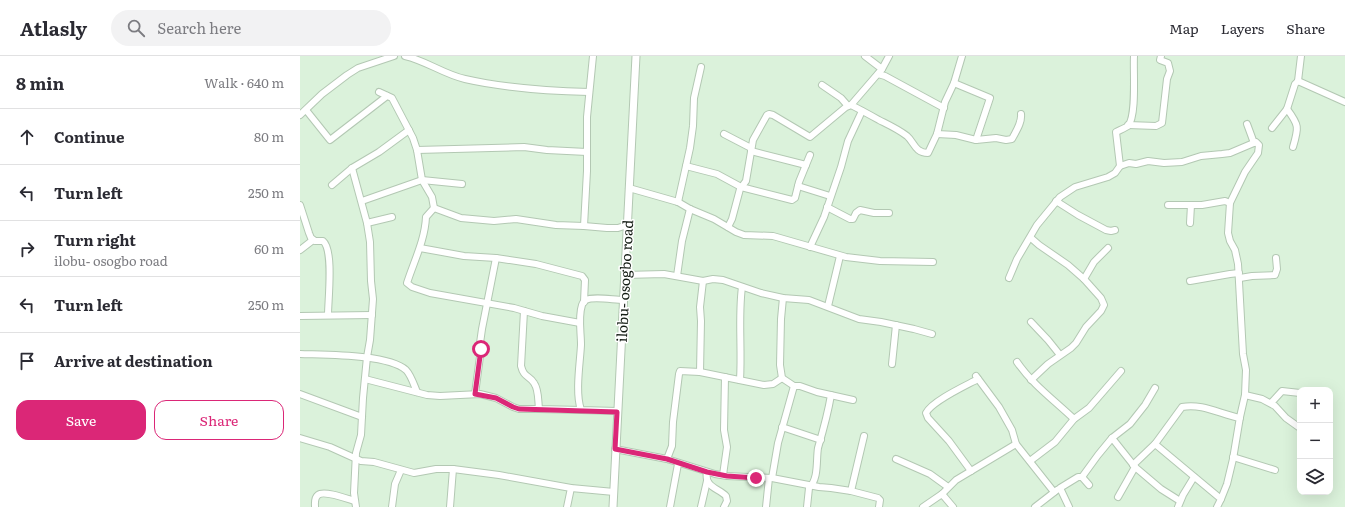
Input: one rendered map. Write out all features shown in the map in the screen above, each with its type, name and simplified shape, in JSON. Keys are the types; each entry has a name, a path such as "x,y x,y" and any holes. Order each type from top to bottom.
{"main road":[{"name":"ilobu- osogbo road","path":"613,507 636,56"}],"street":[{"path":"300,115 322,94 358,68 394,56"},
{"path":"405,56 417,59 464,79 499,86 589,92"},
{"path":"584,226 589,92 593,56"},
{"path":"865,56 885,76 944,108"},
{"path":"728,227 732,219 741,187 745,184 754,140 768,114 773,115 810,137 849,106 880,72 889,56"},
{"path":"822,85 841,98 849,106 897,128 909,138 910,142 916,149 924,153 928,153 937,134 944,108 954,83 962,56"},
{"path":"1128,125 1132,117 1135,83 1133,74 1134,56"},
{"path":"1120,166 1116,132 1128,125 1156,126 1162,123 1167,79 1170,71 1168,63 1160,60 1161,56"},
{"path":"1272,128 1287,109 1295,84 1298,81 1301,56"},
{"path":"678,202 692,138 694,98 701,67"},
{"path":"1298,81 1345,102"},
{"path":"954,83 990,98 976,140"},
{"path":"379,92 392,98 409,130 417,150 422,180 432,197 434,208"},
{"path":"306,110 330,140 387,96"},
{"path":"1287,109 1295,120 1298,129 1293,147"},
{"path":"810,247 827,207 848,141 862,111"},
{"path":"937,134 956,135 976,140 996,138 1006,140 1012,139 1021,118 1021,114"},
{"path":"1248,124 1254,143"},
{"path":"332,185 352,168 379,152 409,130"},
{"path":"724,134 751,149 806,164"},
{"path":"1009,278 1017,260 1031,238 1037,225 1056,201 1066,192 1075,187 1112,175 1120,166 1129,163 1136,164 1148,161 1164,163 1182,162 1201,156 1230,153 1256,142 1259,145 1259,150 1245,172 1230,203 1228,233 1230,242 1235,250 1239,276 1239,301 1243,354 1246,370 1245,395 1227,484 1217,507"},
{"path":"417,150 524,146 547,150 587,152"},
{"path":"686,166 717,174 741,187 792,200 795,197 810,155"},
{"path":"315,507 315,500 318,495 326,493 356,504 354,477 356,453 361,435 373,299 368,223 352,168"},
{"path":"362,201 422,180 462,184"},
{"path":"798,186 830,196"},
{"path":"629,188 678,202 744,235 773,236 840,256 880,261 933,262"},
{"path":"1056,201 1106,230 1115,230"},
{"path":"1168,206 1202,205 1224,201 1230,203"},
{"path":"300,205 309,233 313,240"},
{"path":"1190,223 1191,205"},
{"path":"827,207 850,219 853,219 856,213 860,210 874,213 889,213"},
{"path":"434,208 461,218 494,221 516,219 556,225 607,228 627,226"},
{"path":"434,208 426,217 420,248 406,283 417,289 430,293 514,308 542,316 580,323"},
{"path":"677,276 683,235 690,209"},
{"path":"368,223 392,217"},
{"path":"1031,238 1068,265 1084,279 1104,302 1103,307 1086,327 1076,343 1041,369 1031,380"},
{"path":"300,250 313,240 324,241 328,253 330,278 328,316"},
{"path":"420,248 464,256 496,258 536,264 582,276 585,280 584,302 580,323 579,400 581,410"},
{"path":"1084,279 1094,262 1108,248"},
{"path":"828,306 840,256"},
{"path":"475,394 481,349 480,343 482,328 496,258"},
{"path":"1190,281 1230,274 1239,276 1275,275 1277,269 1276,258"},
{"path":"624,275 649,274 677,276 703,281 713,279 723,280 761,293 783,298 809,300 859,318 932,334"},
{"path":"700,372 700,308 703,281"},
{"path":"740,380 740,299 742,287"},
{"path":"584,302 595,298 623,300"},
{"path":"783,298 780,333 780,365 782,378 794,386 800,386 852,400"},
{"path":"524,311 521,366 524,374 533,381 536,388 539,409"},
{"path":"300,316 372,315"},
{"path":"1031,322 1060,355"},
{"path":"892,364 896,325"},
{"path":"300,354 367,357 380,360 403,368 410,375 417,392"},
{"path":"1017,362 1031,380 1074,419"},
{"path":"1030,461 1055,442 1074,419 1088,408 1121,371"},
{"path":"667,459 672,449 674,408 679,372 700,372 748,383 764,385 773,384 782,378"},
{"path":"723,475 727,447 724,430 725,377"},
{"path":"971,471 952,445 928,418 926,413 929,408 977,378 998,407 1012,430 1016,444 1054,492"},
{"path":"365,379 427,395 440,396 475,394 496,398 519,409 617,412"},
{"path":"766,507 770,478 778,443 794,386"},
{"path":"1035,507 1060,488 1078,477 1082,477 1112,438 1130,424 1155,388"},
{"path":"1271,403 1282,391 1297,393"},
{"path":"300,394 362,417"},
{"path":"807,507 809,488 812,485 816,470 818,449 831,395"},
{"path":"1245,395 1271,403 1277,407 1286,418 1297,426"},
{"path":"1118,497 1134,466 1155,444 1182,407 1202,406 1225,415 1240,418"},
{"path":"782,427 821,440"},
{"path":"851,491 864,436"},
{"path":"300,438 330,447 361,461 374,462 414,473 436,469 453,469 499,475 571,488 614,492"},
{"path":"1112,438 1134,466 1179,504 1194,477"},
{"path":"923,507 942,494 956,480 1016,444"},
{"path":"1155,444 1221,499"},
{"path":"615,449 667,459 678,464 723,475 770,478 851,491 878,498 880,500 879,507"},
{"path":"1233,457 1275,470"},
{"path":"896,460 930,474 948,488"},
{"path":"670,507 678,464"},
{"path":"450,507 453,469"},
{"path":"392,507 395,484 401,470"},
{"path":"701,507 707,481 707,472"},
{"path":"1082,477 1088,485"},
{"path":"707,481 726,496 727,501 724,507"},
{"path":"567,507 571,488"},
{"path":"1060,488 1069,507"},
{"path":"942,494 953,507"}],"route":[{"path":"481,349 475,394 496,398 519,409 617,412 615,449 667,459 678,464 715,474 756,478"}]}
